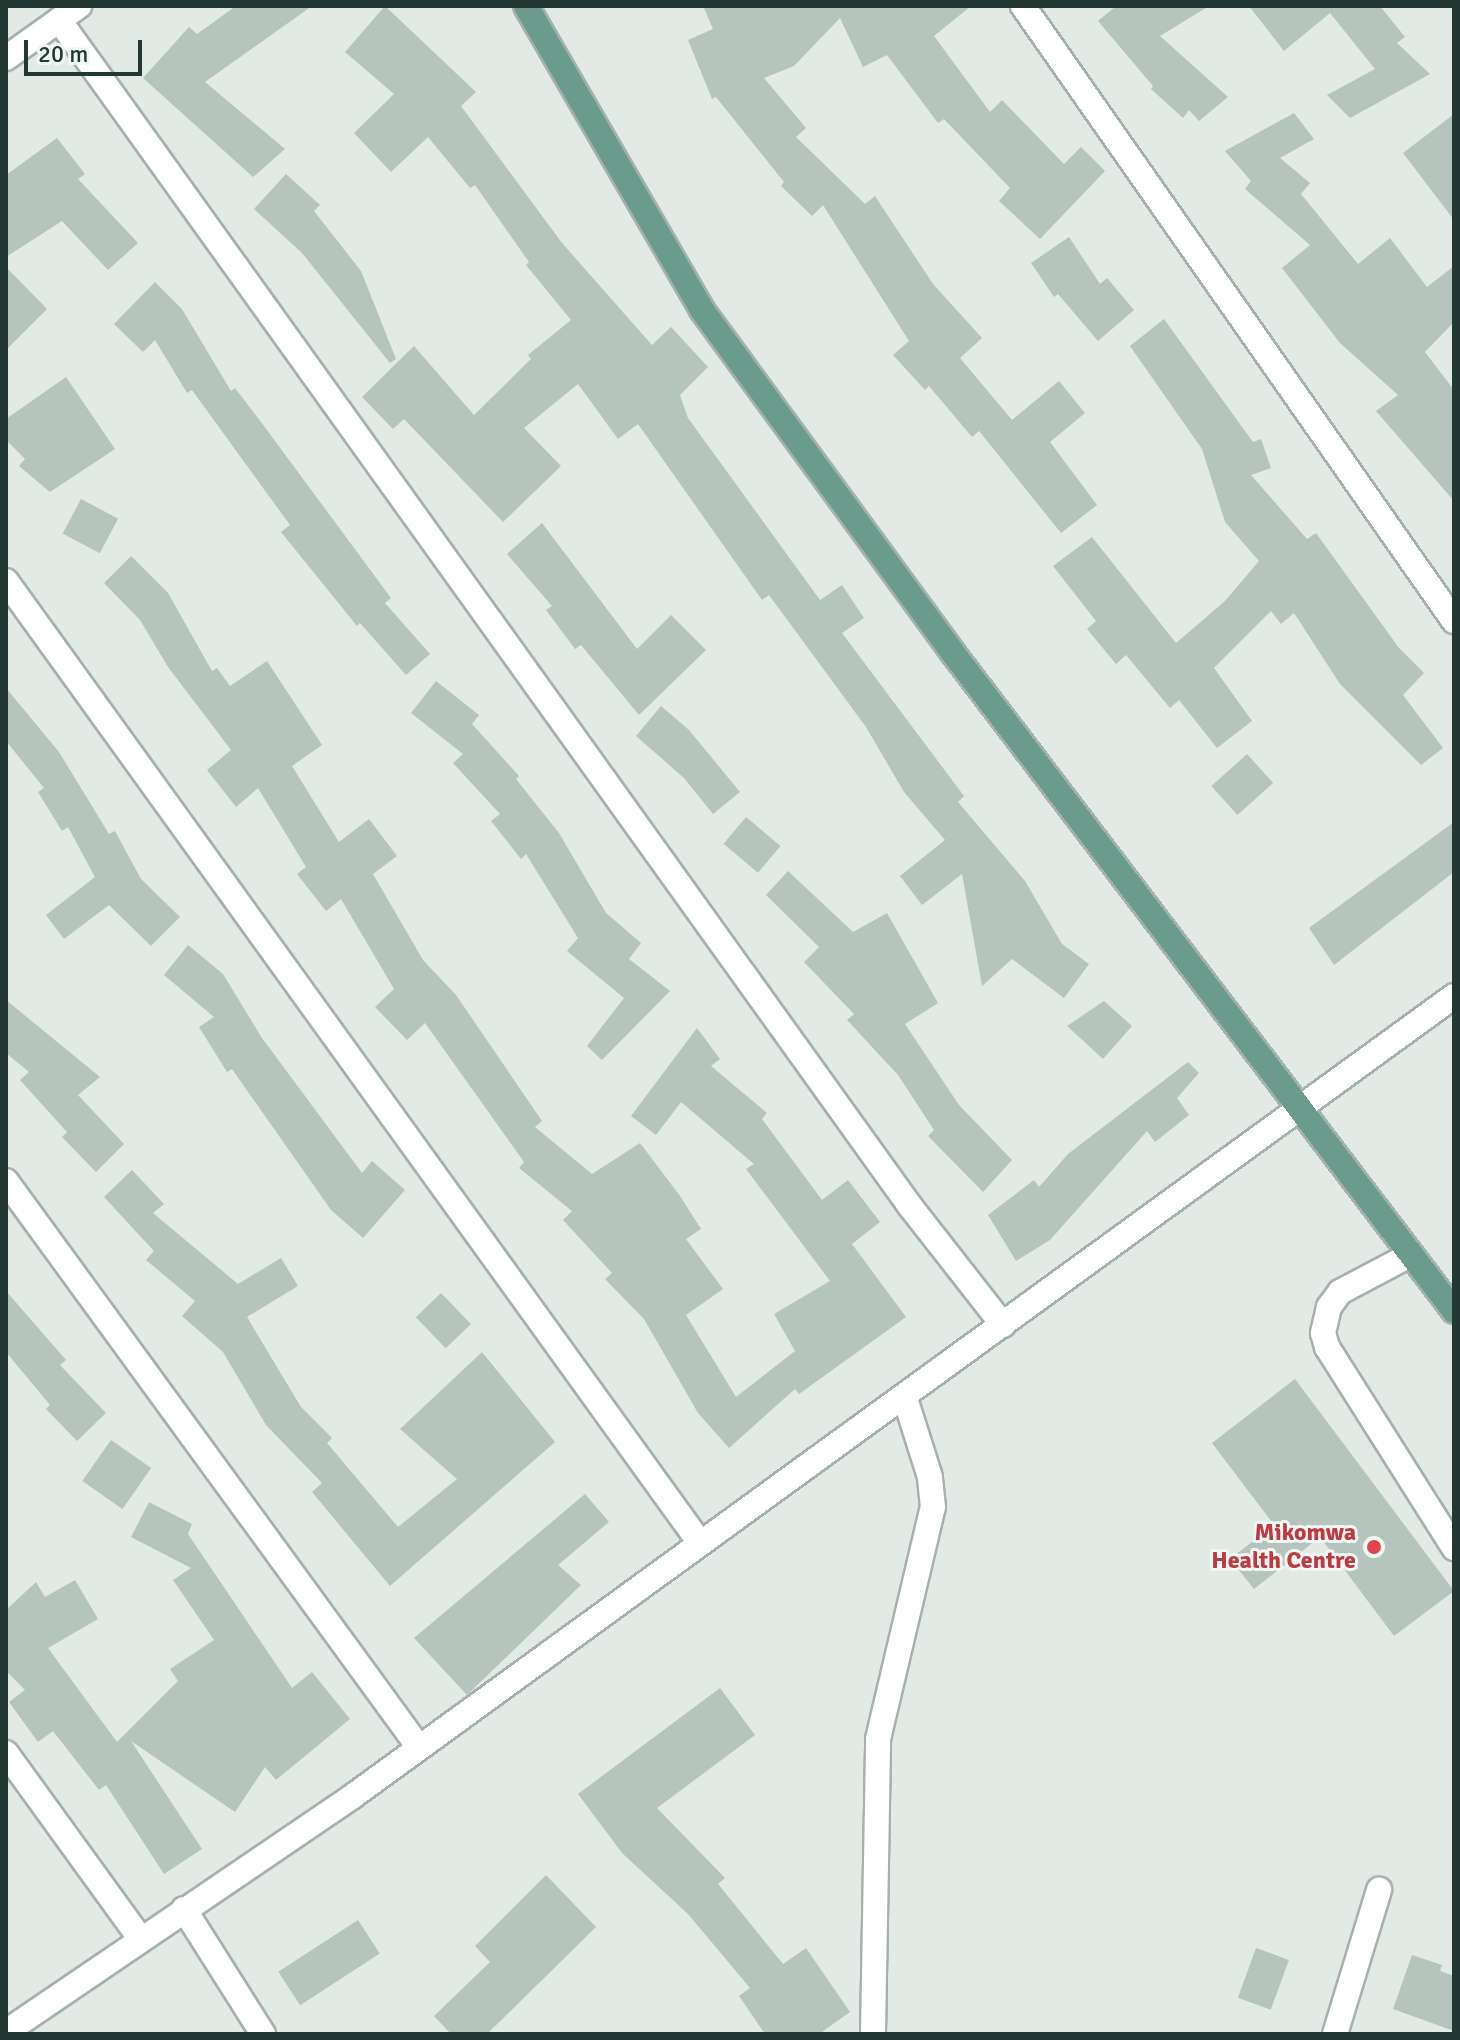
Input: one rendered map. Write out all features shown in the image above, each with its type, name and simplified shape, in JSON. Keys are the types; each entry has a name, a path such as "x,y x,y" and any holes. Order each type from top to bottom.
{"main road":[{"path":"526,6 702,310 1298,1111 1454,1311"}],"street":[{"path":"6,58 79,6"},
{"path":"1023,6 1454,621"},
{"path":"59,20 910,1206 1003,1325"},
{"path":"6,581 700,1543"},
{"path":"6,2032 418,1746 905,1398 1454,996"},
{"path":"6,1181 418,1746"},
{"path":"1410,1255 1340,1292 1329,1307 1323,1333 1327,1347 1454,1548"},
{"path":"873,2034 878,1739 933,1507 930,1477 905,1398"},
{"path":"6,1753 140,1938"},
{"path":"1335,2034 1379,1890"},
{"path":"184,1909 263,2034"}],"building":[{"path":"236,6 312,6 205,82 285,149 253,177 143,78 189,27 197,34"},
{"path":"385,6 476,92 461,106 562,243 652,345 671,327 708,367 680,395 688,418 820,600 842,585 864,618 842,633 964,796 958,802 1025,881 1062,944 1089,964 1064,998 1012,959 982,986 962,874 922,905 900,876 945,840 904,792 866,727 769,595 762,600 638,424 618,439 578,384 524,428 561,466 503,522 404,419 393,429 362,397 414,346 474,415 531,359 528,355 571,320 526,265 529,262 475,185 470,188 428,137 391,172 354,133 394,94 345,52"},
{"path":"703,6 971,6 934,36 990,112 1002,100 1064,164 1081,147 1105,171 1040,239 999,201 1010,188 944,119 938,123 887,55 863,67 840,18 794,66 764,78 806,128 796,137 865,204 875,196 933,284 982,338 960,358 1012,420 1059,381 1085,413 1050,442 1097,505 1061,533 979,431 972,437 929,386 925,390 893,355 909,341 823,205 812,216 781,186 784,182 716,97 712,99 688,40 713,29"},
{"path":"1116,6 1209,6 1160,36 1228,97 1199,121 1189,110 1183,118 1151,89 1153,86 1098,21"},
{"path":"1249,6 1380,6 1405,37 1397,43 1430,74 1350,118 1327,95 1375,69 1330,13 1284,51"},
{"path":"1294,113 1314,139 1280,158 1310,183 1301,194 1358,264 1390,238 1427,287 1454,266 1454,322 1425,352 1454,390 1454,501 1376,411 1398,395 1340,343 1282,268 1310,245 1245,189 1251,181 1225,151"},
{"path":"1454,114 1454,220 1403,153"},
{"path":"57,138 85,174 78,179 138,243 108,270 62,221 6,257 6,175"},
{"path":"286,174 320,205 314,211 361,271 396,359 390,363 302,253 254,209"},
{"path":"1069,237 1100,284 1107,278 1134,310 1098,341 1058,294 1054,297 1031,263"},
{"path":"6,267 47,309 6,350"},
{"path":"155,282 182,309 231,391 235,388 391,598 385,603 430,654 406,675 360,623 357,626 281,532 290,525 192,390 187,393 155,340 143,352 114,324"},
{"path":"1164,319 1253,442 1261,439 1271,468 1251,475 1307,539 1316,533 1399,648 1424,673 1403,695 1443,748 1421,765 1340,684 1294,613 1281,624 1271,611 1214,668 1252,721 1217,748 1179,700 1170,708 1126,655 1116,664 1087,629 1096,621 1053,566 1092,537 1176,643 1225,601 1259,561 1225,522 1202,449 1130,346"},
{"path":"66,377 115,449 50,492 19,466 25,459 6,440 6,419"},
{"path":"81,499 118,519 100,553 63,533"},
{"path":"542,523 637,649 671,615 706,650 639,715 581,645 575,649 546,610 552,606 507,554"},
{"path":"131,556 168,593 212,671 217,668 230,686 267,661 322,745 292,766 339,842 369,819 397,856 373,874 423,960 456,995 542,1121 535,1127 592,1174 640,1143 680,1196 701,1229 686,1239 723,1289 686,1315 736,1397 795,1351 774,1314 830,1281 746,1169 754,1164 681,1102 656,1135 631,1116 697,1028 720,1059 711,1066 767,1113 762,1119 822,1200 848,1180 880,1222 852,1244 906,1317 799,1394 795,1389 729,1448 698,1413 644,1319 605,1279 612,1273 563,1220 572,1211 519,1168 524,1162 425,1023 407,1040 375,1007 394,989 341,899 326,911 297,874 306,867 258,788 236,807 207,770 231,750 168,667 140,620 104,583"},
{"path":"436,681 479,715 472,724 519,776 516,779 559,833 606,913 641,943 629,959 670,991 602,1060 587,1046 624,998 567,951 578,938 526,854 521,859 491,821 500,814 453,763 463,754 411,713"},
{"path":"6,688 59,752 109,834 115,831 141,879 180,917 151,946 109,905 64,939 46,915 95,877 68,827 62,831 38,792 44,788 6,741"},
{"path":"661,706 689,730 740,792 713,814 684,778 636,736"},
{"path":"1247,754 1273,783 1237,815 1211,786"},
{"path":"746,817 780,846 758,873 724,844"},
{"path":"1454,822 1454,872 1334,965 1309,928"},
{"path":"788,871 853,932 887,913 938,1003 905,1024 959,1105 1012,1160 983,1192 928,1136 934,1130 898,1075 847,1020 854,1014 804,962 819,947 766,895"},
{"path":"188,945 223,974 262,1038 362,1173 372,1161 405,1190 363,1238 331,1210 232,1069 227,1072 199,1027 214,1017 164,975"},
{"path":"6,1000 100,1077 78,1095 124,1144 96,1172 62,1137 67,1132 20,1080 29,1072 6,1053"},
{"path":"1104,1001 1132,1026 1103,1059 1067,1026"},
{"path":"1188,1062 1199,1073 1177,1098 1189,1115 1155,1142 1147,1131 1050,1240 1016,1261 988,1215 1034,1180 1039,1187 1068,1154"},
{"path":"132,1170 164,1204 153,1213 238,1284 281,1258 298,1286 247,1317 301,1407 332,1438 327,1443 398,1527 457,1479 400,1429 482,1352 555,1442 390,1586 312,1492 322,1483 266,1425 223,1352 182,1316 195,1301 146,1260 154,1251 104,1197"},
{"path":"6,1291 66,1360 60,1365 106,1413 77,1441 46,1409 50,1405 6,1352"},
{"path":"441,1293 471,1324 446,1348 416,1317"},
{"name":"Mikomwa Health Centre","path":"1295,1379 1454,1591 1394,1636 1320,1537 1254,1589 1230,1559 1274,1525 1212,1443"},
{"path":"111,1440 151,1468 122,1509 82,1481"},
{"path":"585,1494 609,1522 558,1565 581,1585 467,1695 414,1638"},
{"path":"149,1502 192,1524 188,1534 292,1688 312,1672 350,1719 276,1780 265,1767 235,1812 131,1741 202,1849 164,1874 106,1785 99,1790 53,1731 38,1742 9,1702 25,1690 6,1671 6,1610 36,1582 45,1597 75,1580 98,1619 48,1648 117,1742 178,1681 170,1669 214,1640 173,1580 191,1568 131,1537"},
{"path":"720,1688 755,1735 657,1808 725,1878 718,1884 783,1964 806,1948 850,2012 819,2034 765,2034 739,1996 750,1988 688,1914 622,1853 578,1794"},
{"path":"546,1875 596,1927 487,2034 451,2034 434,2016 490,1962 475,1946"},
{"path":"358,1920 380,1954 300,2005 278,1972"},
{"path":"1256,1948 1289,1960 1271,2010 1238,1998"},
{"path":"1412,1955 1442,1965 1440,1971 1454,1976 1454,2031 1393,2009"}],"place":[{"name":"Mikomwa Health Centre","path":"1374,1547"}]}
